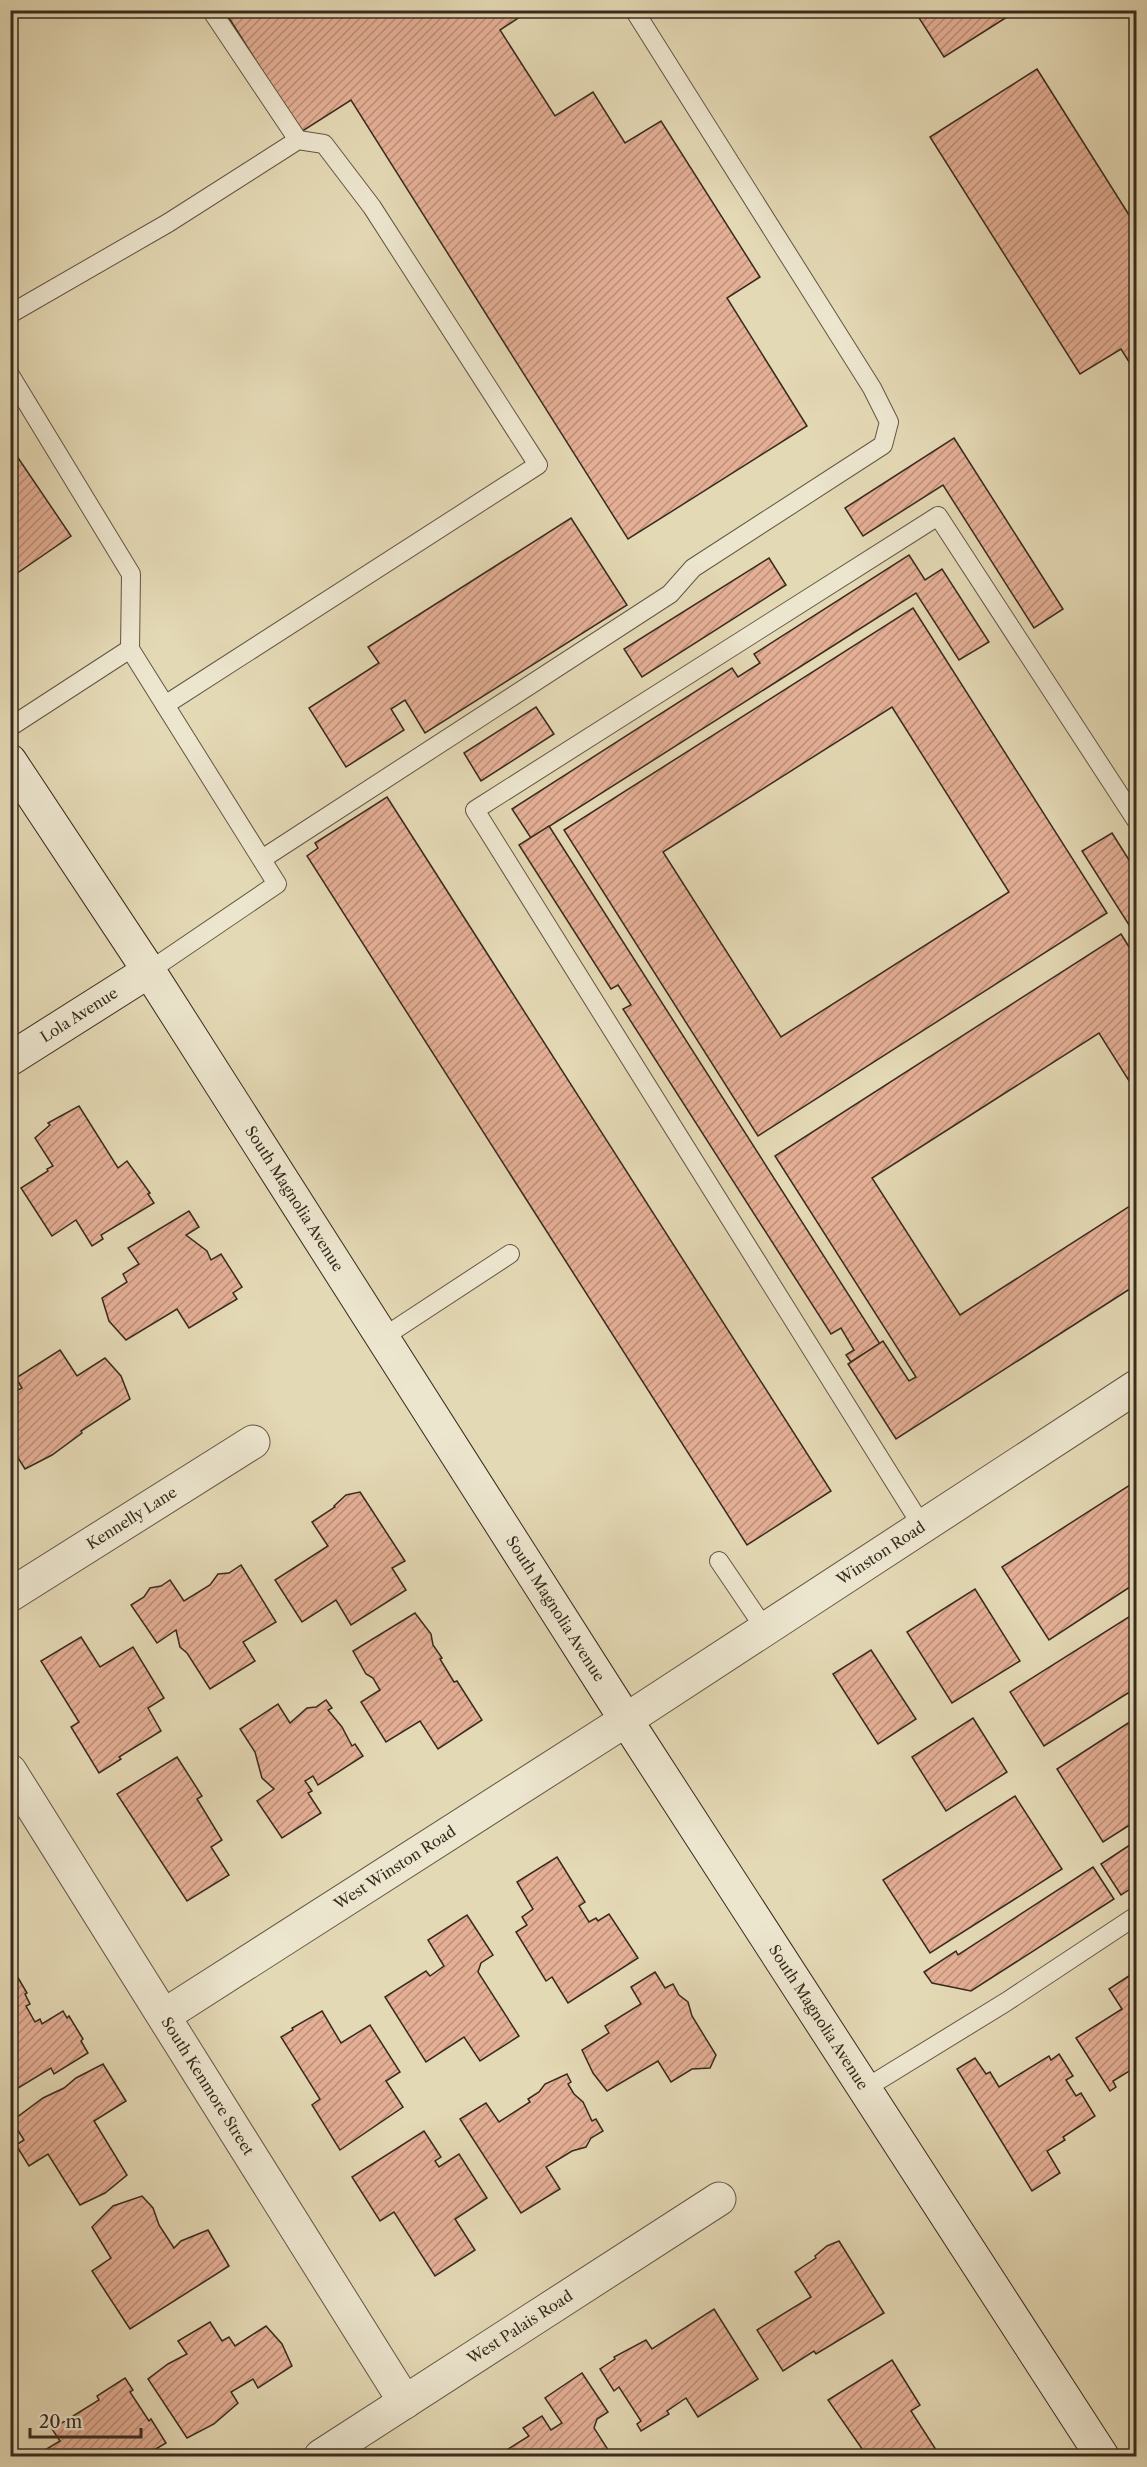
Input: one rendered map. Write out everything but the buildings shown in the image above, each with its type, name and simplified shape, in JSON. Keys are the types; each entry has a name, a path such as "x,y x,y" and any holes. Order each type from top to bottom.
{"street":[{"name":"South Magnolia Avenue","path":"13,770 148,971 626,1720 866,2088 1102,2457"},
{"name":"Lola Avenue","path":"10,1059 148,971"},
{"name":"Winston Road","path":"626,1720 1137,1387"},
{"name":"Kennelly Lane","path":"10,1595 253,1442"},
{"name":"West Winston Road","path":"165,2015 626,1720"},
{"name":"South Kenmore Street","path":"10,1771 165,2015 405,2402"},
{"name":"West Palais Road","path":"321,2457 719,2199"}],"lane":[{"path":"211,10 298,140"},
{"path":"262,859 670,594 693,568 883,445 889,422 872,388 634,10"},
{"path":"10,315 168,223 298,140 324,144 372,207 538,465 165,705"},
{"path":"10,375 131,574 130,649 277,884 148,971"},
{"path":"922,1526 475,810 938,516 1137,820"},
{"path":"10,728 130,649"},
{"path":"382,1338 510,1254"},
{"path":"718,1562 765,1629"},
{"path":"866,2088 1006,2002 1137,1916"}]}
